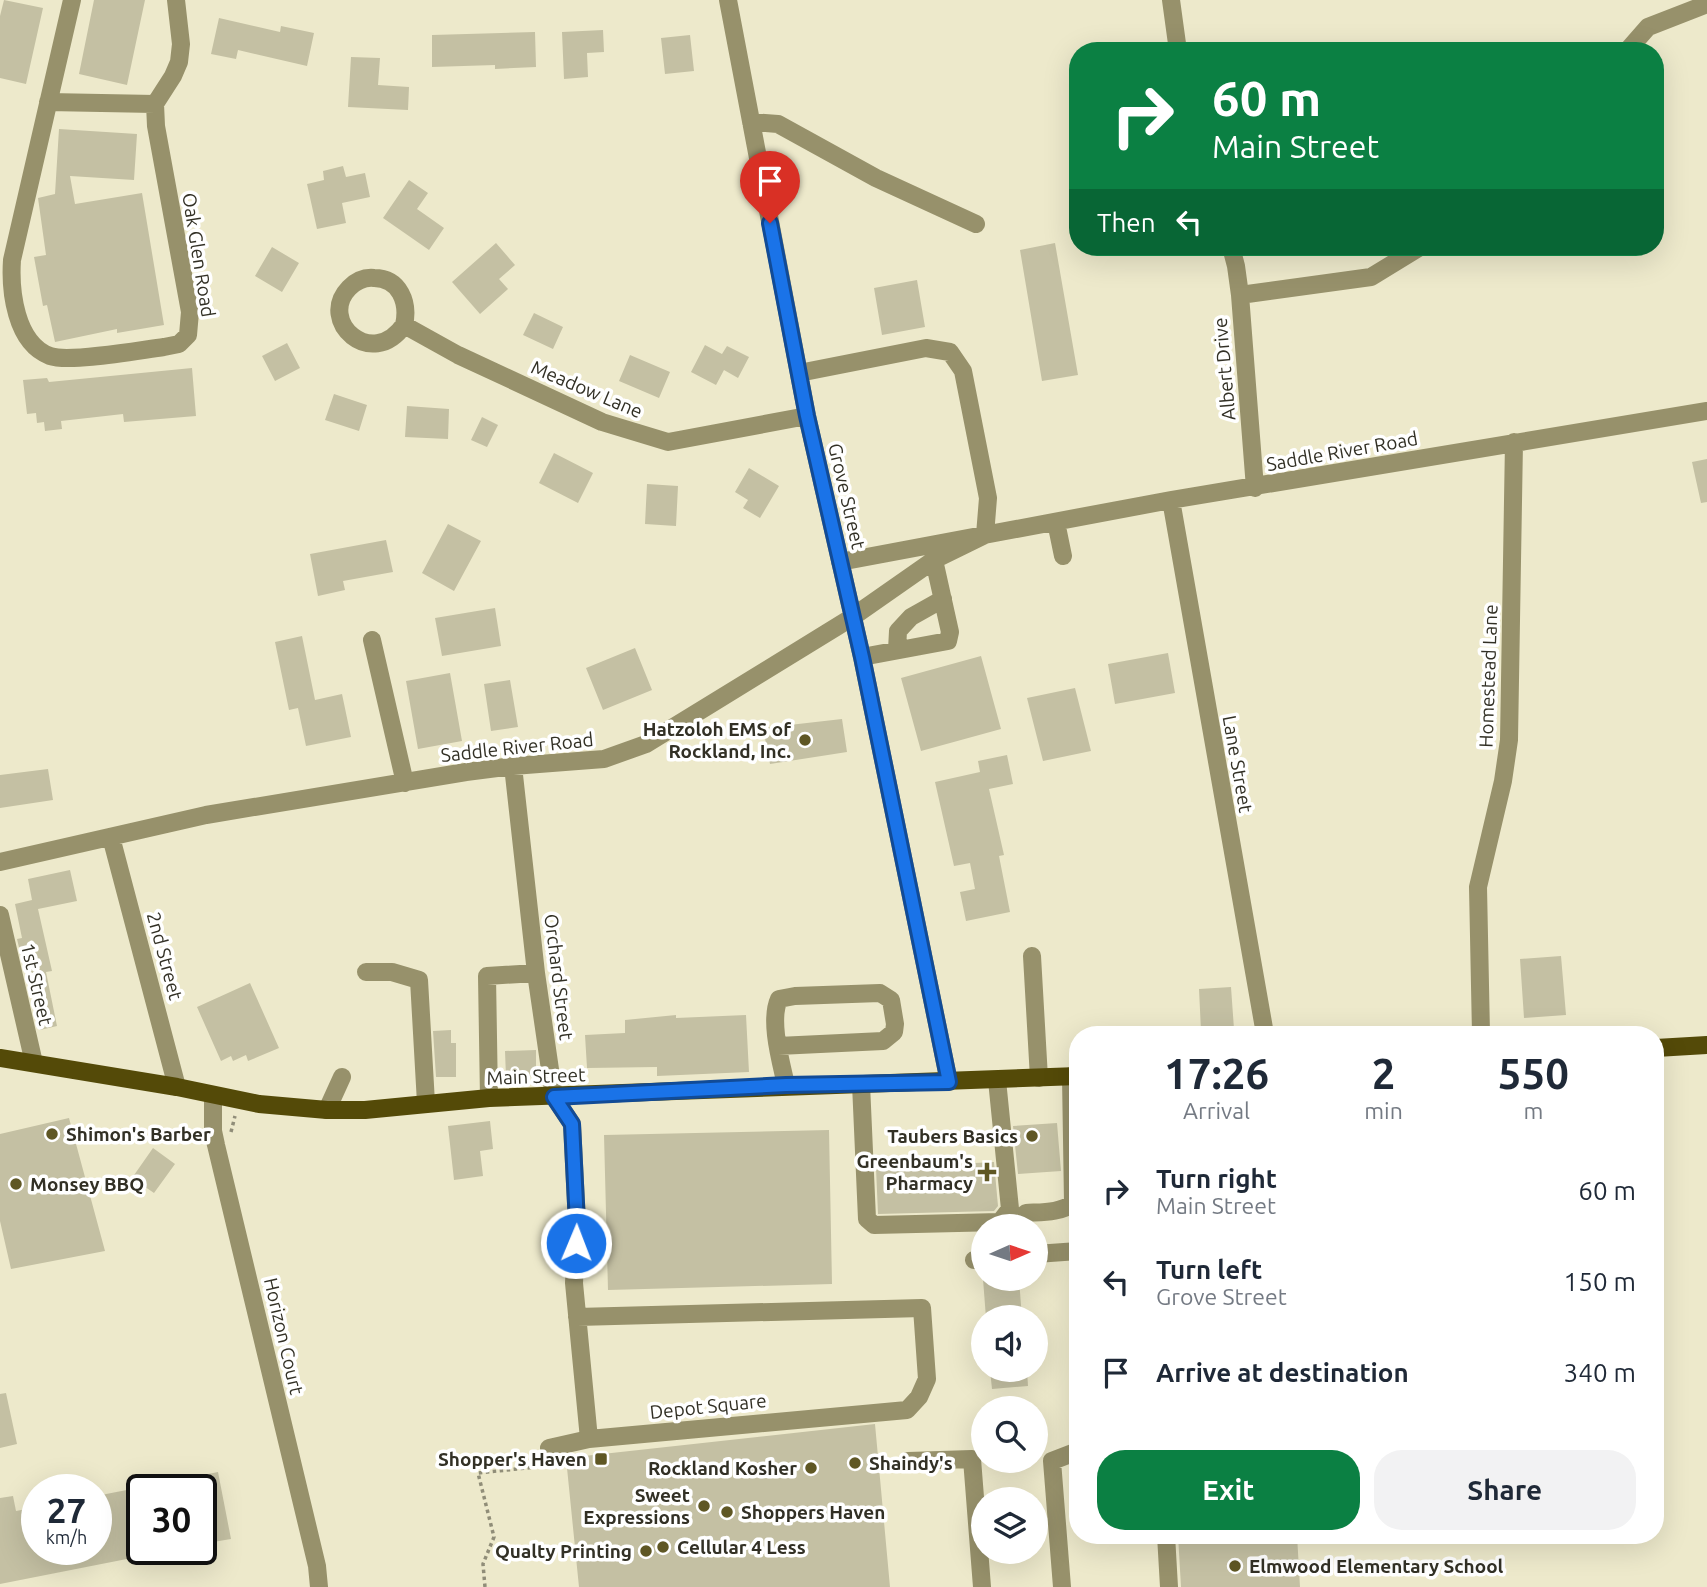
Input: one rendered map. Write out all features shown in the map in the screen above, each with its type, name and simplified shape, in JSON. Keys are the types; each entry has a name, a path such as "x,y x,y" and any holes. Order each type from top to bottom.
{"main road":[{"path":"1664,1048 1707,1045"},
{"name":"Main Street","path":"0,1058 177,1087 260,1104 327,1110 365,1110 489,1098 1069,1076"}],"street":[{"name":"Oak Glen Road","path":"72,0 12,260 10,282 14,306 23,328 34,345 49,355 68,358 164,347 179,344 188,335 190,312 156,126 155,104"},
{"path":"48,102 155,104 179,62 181,44 176,0"},
{"name":"Grove Street","path":"728,0 807,416 862,657 949,1082"},
{"path":"1171,0 1177,42"},
{"path":"1635,42 1648,27 1707,4"},
{"path":"751,122 778,124 876,178 976,224"},
{"name":"Albert Drive","path":"1233,256 1240,295 1255,488"},
{"path":"1240,295 1371,276 1405,256"},
{"name":"Meadow Lane","path":"404,325 458,355 602,422 668,442 807,416"},
{"path":"799,373 926,348 950,352 963,371 988,498 985,535"},
{"name":"Saddle River Road","path":"840,562 1171,500 1255,488 1705,407"},
{"name":"Homestead Lane","path":"1481,1026 1478,887 1503,781 1509,740 1514,442"},
{"name":"Lane Street","path":"1171,500 1264,1026"},
{"path":"1056,522 1063,556"},
{"name":"Saddle River Road","path":"0,862 206,815 513,766 604,759 646,744 851,618 934,560 985,535"},
{"path":"862,657 948,641 950,632 934,560"},
{"path":"897,650 898,631 911,617 943,599"},
{"path":"372,639 405,783"},
{"name":"Orchard Street","path":"513,766 536,973 554,1097 572,1124 577,1223 574,1283 589,1439"},
{"name":"2nd Street","path":"111,837 177,1087"},
{"name":"1st Street","path":"0,915 34,1063"},
{"path":"1032,956 1039,1078"},
{"path":"366,972 391,972 419,980 426,1103"},
{"path":"489,1098 488,976 536,973"},
{"path":"778,1046 883,1041 894,1032 891,1000 880,993 779,999 776,1007 778,1046 786,1085"},
{"path":"327,1110 342,1077"},
{"path":"861,1084 866,1219 874,1225 1000,1222 1010,1209 997,1080"},
{"name":"Horizon Court","path":"213,1095 213,1131 216,1145 317,1566 319,1587"},
{"path":"1026,1213 1069,1206"},
{"path":"1048,1253 1069,1252"},
{"name":"Depot Square","path":"549,1457 589,1439 907,1410 919,1397 927,1379 922,1308 577,1317"},
{"path":"1062,1587 1052,1461 1069,1454"},
{"path":"908,1461 972,1459 982,1587"},
{"path":"1167,1544 1169,1587"}],"path":[{"path":"485,1587 483,1564 494,1537 478,1473 549,1457"}],"building":[{"path":"4,0 43,8 26,84 0,78 0,16"},
{"path":"94,0 145,0 127,85 79,74"},
{"path":"219,18 280,32 281,26 314,33 307,66 238,50 236,59 211,54"},
{"path":"603,30 604,52 587,53 588,77 564,79 562,32"},
{"path":"535,32 536,67 432,67 432,35"},
{"path":"690,35 694,71 665,74 661,38"},
{"path":"351,57 380,58 378,85 409,87 408,110 348,107"},
{"path":"59,129 137,134 134,180 70,176 75,204 142,193 164,325 117,333 117,329 55,342 47,305 43,306 34,257 46,255 38,198 55,194"},
{"path":"343,166 346,177 365,173 370,197 342,203 346,223 317,229 307,184 324,180 323,171"},
{"path":"409,180 428,193 417,209 444,228 429,250 383,218"},
{"path":"496,243 515,265 499,279 508,289 480,314 452,282"},
{"path":"1055,243 1078,375 1042,381 1020,250"},
{"path":"272,247 299,263 282,292 255,276"},
{"path":"917,280 925,327 882,335 874,288"},
{"path":"534,313 563,327 553,349 523,335"},
{"path":"287,343 300,368 275,381 262,356"},
{"path":"705,345 722,354 727,346 749,357 738,378 724,370 716,385 691,372"},
{"path":"630,355 670,372 659,398 619,381"},
{"path":"192,368 196,416 124,422 123,414 61,421 62,429 45,431 44,422 37,423 36,413 27,414 23,380 47,378 49,382"},
{"path":"334,394 367,405 359,431 325,420"},
{"path":"407,406 449,409 448,439 405,437"},
{"path":"482,417 498,425 487,447 471,440"},
{"path":"554,453 593,473 578,503 539,483"},
{"path":"1707,459 1707,502 1701,503 1692,462"},
{"path":"749,468 779,486 760,518 743,508 748,500 735,492"},
{"path":"647,484 678,486 676,526 645,524"},
{"path":"448,524 481,541 454,591 422,573"},
{"path":"386,540 393,572 343,581 345,590 318,596 310,554"},
{"path":"495,608 501,646 442,656 435,618"},
{"path":"302,636 315,700 342,694 351,737 306,746 298,708 289,710 275,642"},
{"path":"635,648 652,690 603,710 586,668"},
{"path":"1168,653 1175,693 1115,704 1108,664"},
{"path":"981,656 1001,729 921,751 901,678"},
{"path":"450,673 462,741 418,749 406,681"},
{"path":"510,680 518,727 491,731 484,684"},
{"path":"1075,688 1091,751 1043,761 1027,698"},
{"name":"Hatzoloh EMS of Rockland, Inc.","path":"842,719 847,752 770,764 763,728"},
{"path":"1007,755 1013,784 989,789 1004,855 999,856 1010,912 966,921 960,892 975,889 970,863 954,866 935,782 980,772 978,761"},
{"path":"48,769 53,800 0,808 0,775"},
{"path":"70,870 77,901 38,909 52,971 46,972 57,1026 40,1030 17,939 22,938 15,904 32,900 28,879"},
{"path":"1561,956 1566,1015 1524,1018 1520,959"},
{"path":"250,983 279,1048 248,1061 246,1055 233,1061 231,1056 221,1061 197,1007"},
{"path":"1231,987 1234,1026 1201,1026 1199,989"},
{"path":"676,1015 676,1018 746,1015 749,1072 657,1076 657,1067 587,1068 585,1035 625,1033 625,1020"},
{"path":"451,1030 451,1043 456,1043 456,1077 436,1077 433,1031"},
{"path":"536,1050 536,1076 506,1077 505,1051"},
{"path":"69,1118 105,1251 11,1269 0,1221 0,1134"},
{"path":"490,1121 493,1149 480,1151 483,1176 454,1180 448,1126"},
{"path":"1057,1123 1061,1171 1018,1174 1013,1126"},
{"path":"829,1130 832,1284 608,1290 604,1135"},
{"path":"153,1148 175,1164 154,1193 132,1178"},
{"path":"994,1162 998,1206 994,1211 878,1214 876,1168"},
{"path":"984,1292 1020,1292 1021,1305 985,1305"},
{"path":"991,1382 1028,1382 1028,1386 992,1389"},
{"path":"6,1393 17,1444 0,1448 0,1394"},
{"name":"Shoppers Haven","path":"875,1424 890,1587 579,1587 566,1458"},
{"path":"218,1472 231,1539 217,1541 217,1474 208,1474"},
{"path":"126,1490 126,1559 112,1562 112,1493"},
{"path":"13,1496 16,1511 21,1510 21,1565 96,1565 0,1584 0,1498"},
{"path":"1179,1544 1298,1544 1300,1587 1181,1587"}],"place":[{"name":"Hatzoloh EMS of Rockland, Inc.","path":"805,740"},
{"name":"Shimon's Barber","path":"52,1134"},
{"name":"Taubers Basics","path":"1032,1136"},
{"name":"Greenbaum's Pharmacy","path":"987,1172"},
{"name":"Monsey BBQ","path":"16,1184"},
{"name":"Shopper's Haven","path":"601,1459"},
{"name":"Shaindy's","path":"855,1463"},
{"name":"Rockland Kosher","path":"811,1468"},
{"name":"Sweet Expressions","path":"704,1506"},
{"name":"Shoppers Haven","path":"727,1512"},
{"name":"Cellular 4 Less","path":"663,1547"},
{"name":"Qualty Printing","path":"646,1551"},
{"name":"Elmwood Elementary School","path":"1235,1566"}],"route":[{"path":"576,1243 572,1124 554,1097 786,1085 949,1082 862,657 807,416 770,223"}]}
